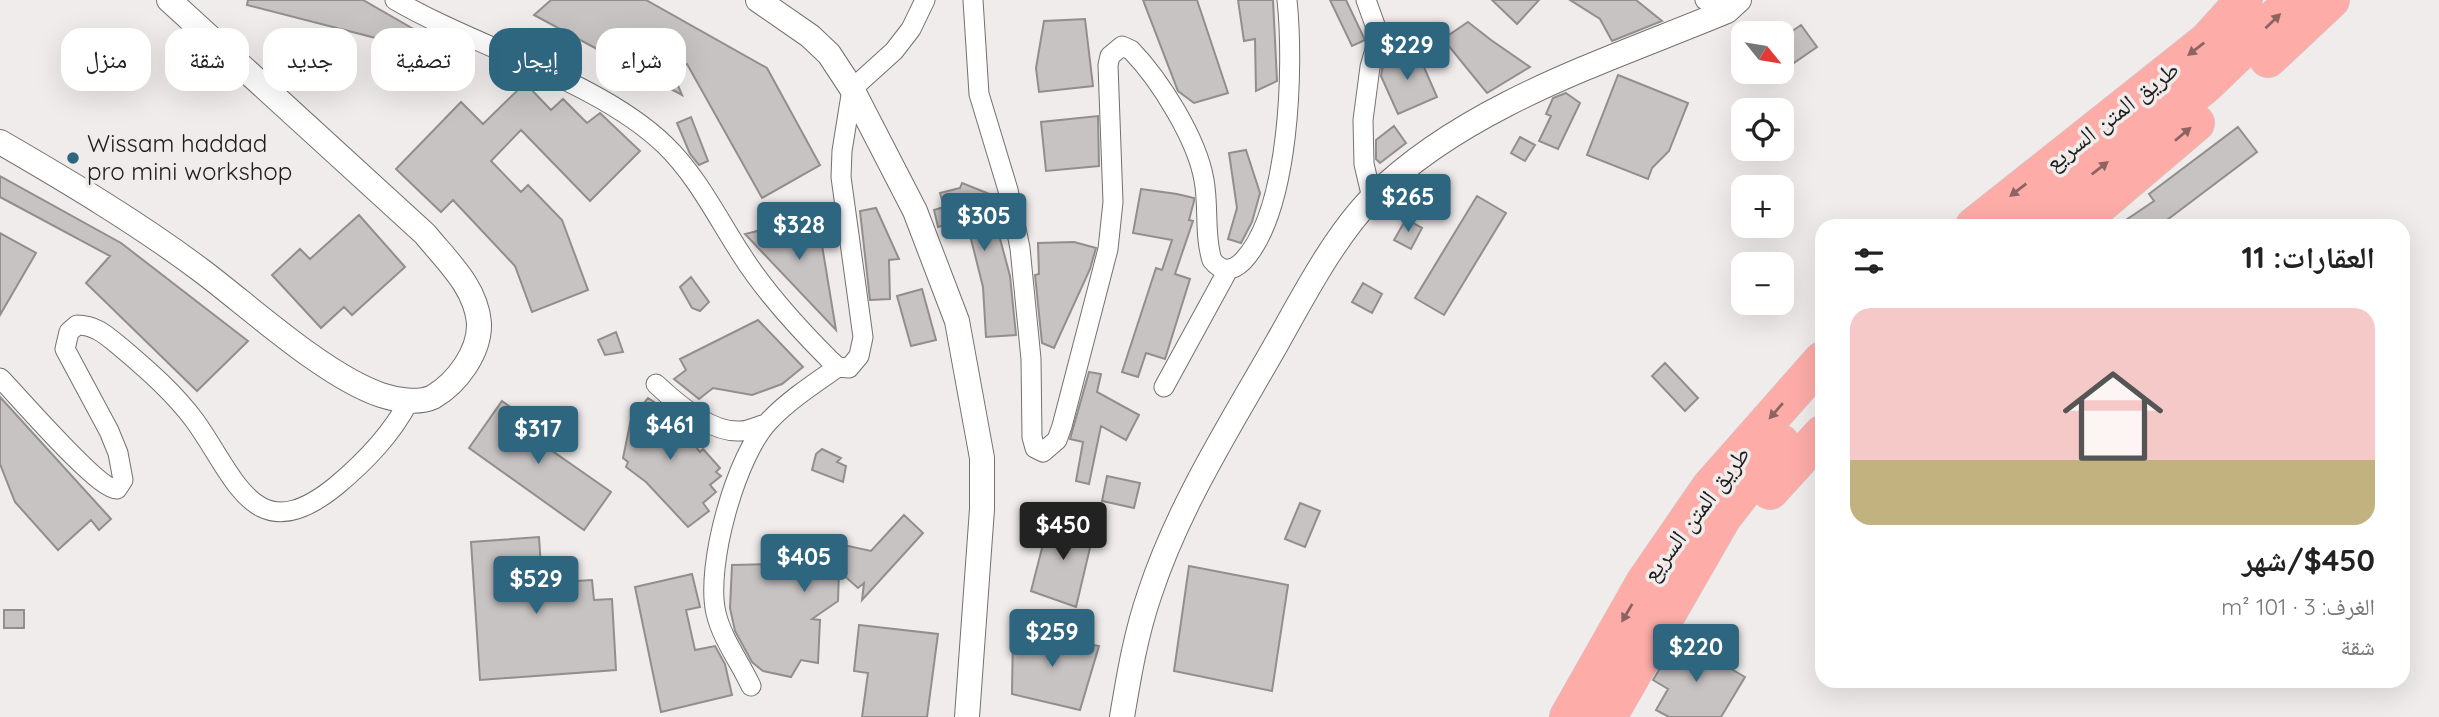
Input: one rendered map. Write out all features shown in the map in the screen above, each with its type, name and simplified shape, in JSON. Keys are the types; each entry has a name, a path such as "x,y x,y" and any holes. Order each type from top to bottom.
{"highway":[{"name":"طريق المتن السريع","path":"2036,219 2204,86 2294,0"},
{"path":"2083,219 2234,90 2332,0"},
{"name":"طريق المتن السريع","path":"1983,219 2207,41 2238,3"},
{"name":"طريق المتن السريع","path":"1568,717 1644,583 1710,487 1815,368"},
{"name":"طريق المتن السريع","path":"1608,717 1723,517 1762,464 1815,405"},
{"path":"1700,556 1781,480 1815,443"}],"street":[{"path":"169,0 199,28"},
{"path":"190,0 202,28"},
{"path":"395,0 432,22 582,91 639,124 666,146 717,213 763,285 801,330 838,367 849,368 862,348 860,311 852,275 841,177 842,151 852,89 894,51 911,29 925,0"},
{"path":"758,0 810,36 829,54 852,89 915,211 957,321 982,458 982,496 967,717"},
{"path":"973,0 979,94 1007,190 1020,248 1031,359 1035,448 1047,451 1057,440 1108,249 1113,202 1108,65 1116,48 1131,50 1140,59 1184,129 1204,178 1212,260 1218,268 1228,270 1237,267 1255,246 1276,189 1289,88 1287,0"},
{"path":"1366,0 1379,36 1370,67 1363,120 1364,163 1372,198"},
{"path":"1122,717 1150,593 1188,504 1298,306 1372,198 1421,159 1500,108 1724,4"},
{"path":"0,142 70,182 151,235 329,365 380,395 409,401 432,397 466,365 478,341 475,300 459,275 425,234 249,74"},
{"path":"1164,387 1228,270"},
{"path":"0,378 88,472 110,489 117,489 123,480 118,453 65,349 69,332 77,325 98,329 169,391 194,421 245,498 271,511 285,512 304,507 357,469 398,423 409,401"},
{"path":"751,686 716,613 716,562 741,468 766,424 838,367"},
{"path":"656,384 681,408 724,430 740,431 766,424"}],"building":[{"path":"248,0 363,0 412,28 371,28 371,37 357,33 357,28 337,28 247,5"},
{"path":"551,0 646,0 767,68 820,165 762,198 686,64 686,28 596,28 596,49 582,41 582,28 558,28 534,15"},
{"path":"1143,0 1197,0 1228,93 1194,103 1178,91"},
{"path":"1238,0 1273,0 1277,81 1256,91 1255,39 1244,41"},
{"path":"1330,0 1346,0 1365,40 1352,46"},
{"path":"1492,0 1539,0 1517,24"},
{"path":"1570,0 1636,0 1662,21 1612,41 1600,19"},
{"path":"1085,19 1093,86 1039,92 1036,68 1044,21"},
{"path":"1468,22 1530,67 1487,93 1443,39"},
{"path":"1801,25 1817,47 1794,63 1794,30"},
{"path":"1417,51 1437,97 1398,114 1381,76 1382,70 1384,63"},
{"path":"1618,75 1688,103 1669,151 1652,168 1648,179 1587,155"},
{"path":"517,91 533,91 551,110 563,99 587,123 600,113 640,151 590,201 521,130 491,161 521,192 528,185 562,220 588,290 532,312 515,266 453,200 441,212 396,169 461,102 483,124"},
{"path":"1566,93 1580,103 1558,149 1539,141 1551,116 1546,114 1553,98"},
{"path":"1098,116 1099,166 1046,171 1041,122"},
{"path":"691,117 708,161 699,165 690,154 677,123"},
{"path":"1394,126 1406,143 1380,163 1376,159 1376,140"},
{"path":"2238,127 2257,152 2168,219 2127,219 2154,201 2149,194"},
{"path":"1520,137 1535,145 1525,161 1511,153"},
{"path":"1246,150 1260,193 1252,222 1241,243 1228,239 1237,208 1229,153"},
{"path":"0,176 121,243 248,341 197,391 86,283 110,256 0,197"},
{"path":"962,183 997,197 999,208 995,220 1010,276 1016,335 986,337 983,287 966,219 938,227 934,210 944,207 940,193 960,188"},
{"path":"1141,189 1177,194 1194,198 1194,201 1189,220 1193,221 1175,274 1190,279 1165,359 1146,353 1138,377 1122,372 1156,268 1162,270 1172,240 1133,233"},
{"path":"1477,196 1506,213 1444,315 1415,298"},
{"path":"876,208 899,259 889,260 890,299 870,300 860,211"},
{"path":"359,215 405,267 352,315 344,307 321,328 272,275 300,249 310,259"},
{"path":"1406,219 1422,228 1411,249 1394,240"},
{"path":"818,221 836,330 745,234 790,223 800,232"},
{"path":"0,233 36,253 0,315"},
{"path":"1074,242 1096,248 1090,269 1054,348 1042,343 1035,275 1039,274 1038,243"},
{"path":"691,277 709,302 700,311 692,308 680,287"},
{"path":"1363,283 1382,294 1372,313 1352,302"},
{"path":"922,289 936,340 911,346 897,296"},
{"path":"758,320 803,367 782,384 752,395 713,388 699,399 674,379 686,370 680,359"},
{"path":"616,332 623,352 605,355 598,340"},
{"path":"1665,363 1698,398 1685,411 1652,376"},
{"path":"1089,372 1101,374 1097,392 1139,415 1126,440 1101,426 1089,484 1076,481 1083,442 1070,439"},
{"path":"0,397 111,519 99,530 91,520 58,550 15,502 0,464"},
{"path":"648,398 663,408 700,452 703,449 720,468 716,472 721,476 710,485 716,492 703,503 709,511 688,527 646,482 626,467 628,462 623,458 631,419"},
{"path":"502,401 548,434 541,443 611,492 584,530 469,448"},
{"path":"822,449 841,458 837,462 846,466 843,482 812,470 816,454"},
{"path":"1107,476 1140,483 1134,508 1102,501"},
{"path":"1300,503 1320,511 1305,547 1285,539"},
{"path":"904,515 923,533 862,600 864,583 858,588 839,571 838,601 812,619 820,620 818,663 801,660 791,677 763,671 752,662 735,631 730,608 732,565 769,564 773,536 803,543 804,539 830,545 830,542 871,551"},
{"path":"1050,517 1094,531 1076,607 1031,591"},
{"path":"539,537 542,583 592,580 594,600 612,599 616,670 480,680 471,542"},
{"path":"1189,566 1288,585 1272,691 1174,671"},
{"path":"692,574 700,607 686,610 695,650 715,646 725,664 732,695 661,712 635,587"},
{"path":"4,610 24,610 24,628 4,628"},
{"path":"859,625 938,634 927,717 862,717 868,673 854,671"},
{"path":"1013,631 1099,646 1080,710 1012,694"},
{"path":"1678,638 1745,677 1721,717 1669,717 1656,710 1668,689 1653,680"}],"place":[{"name":"Wissam haddad pro mini workshop","path":"73,158"}]}
